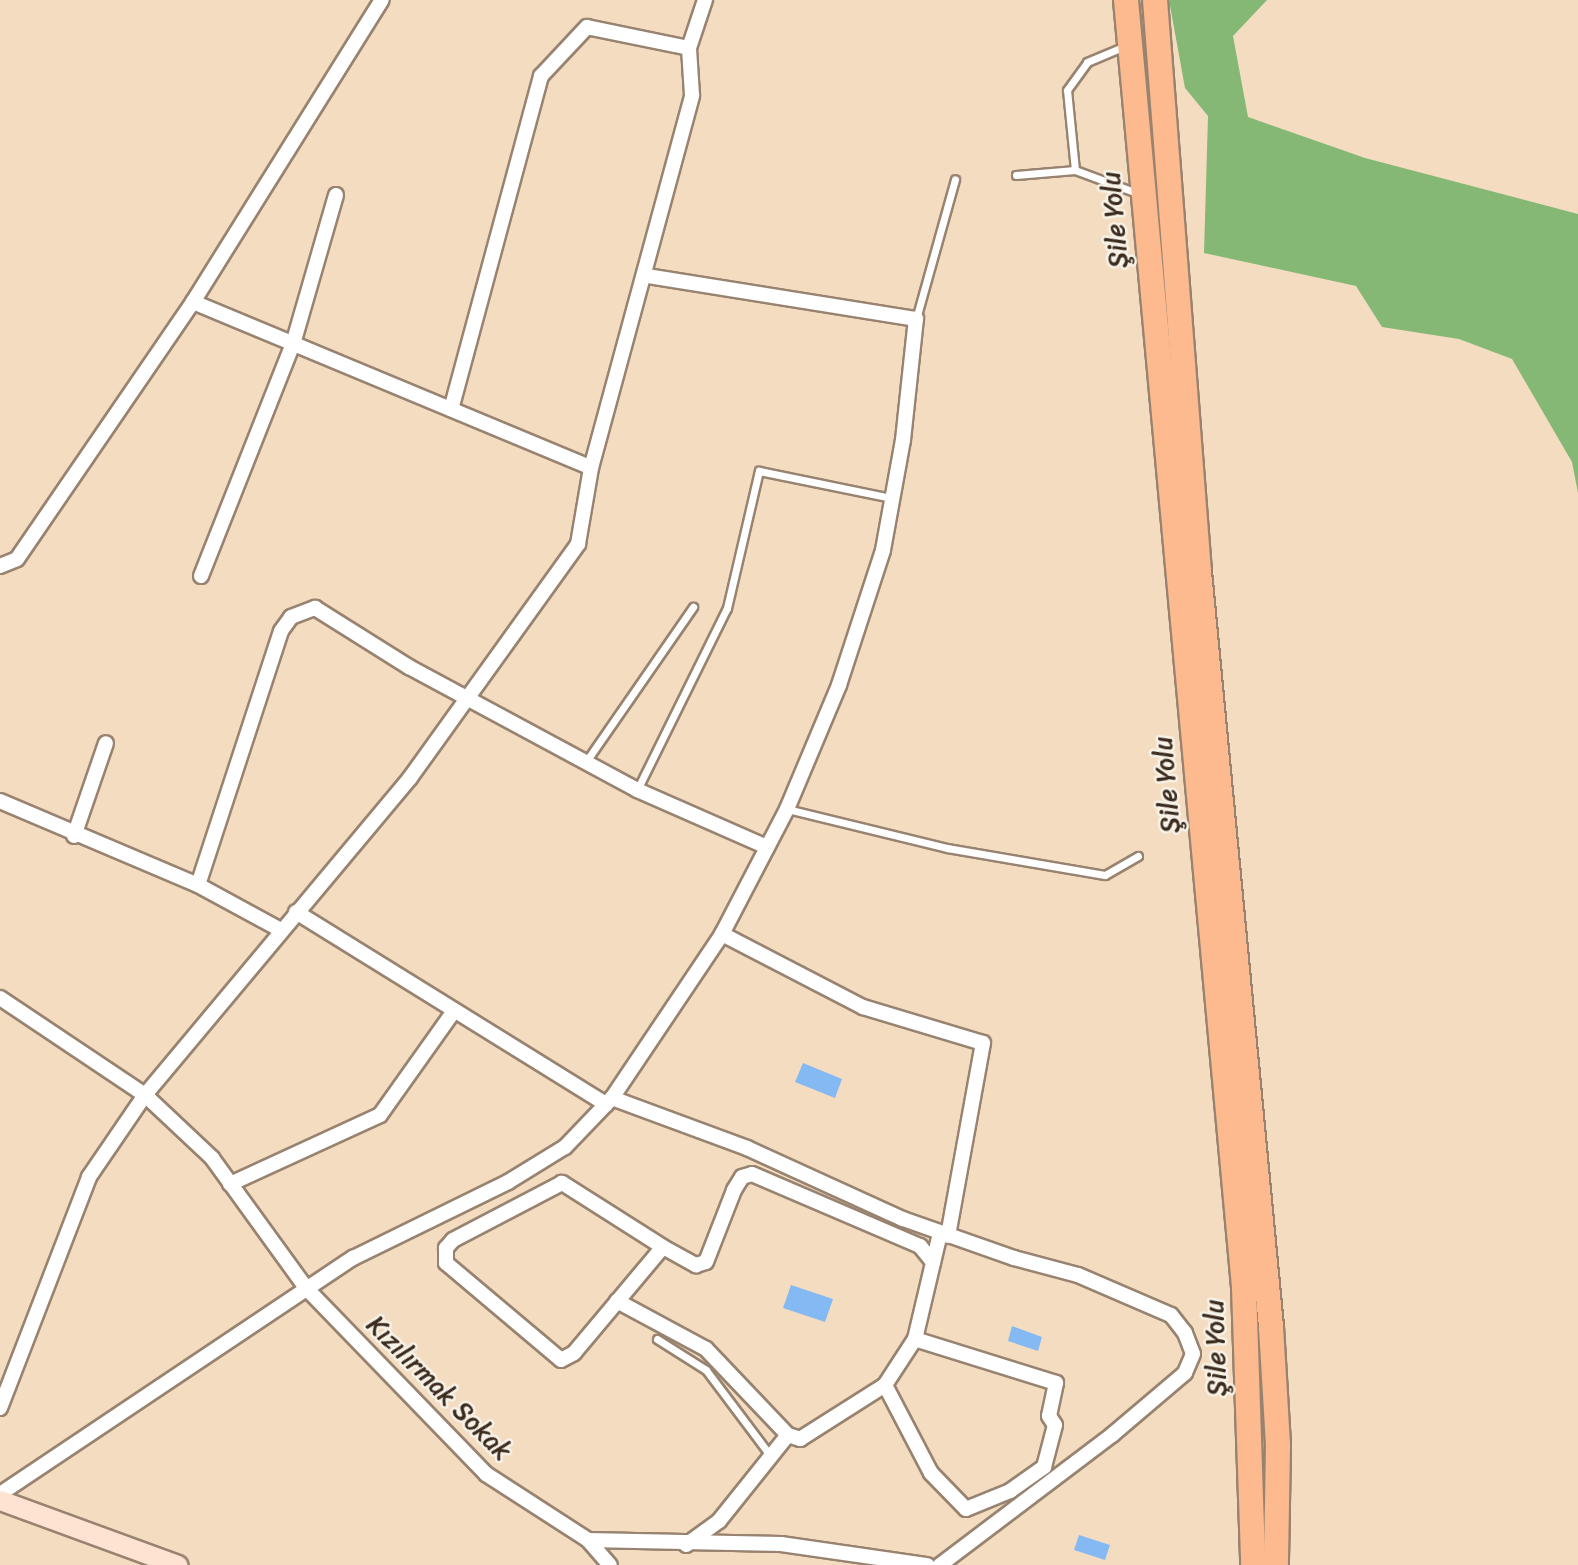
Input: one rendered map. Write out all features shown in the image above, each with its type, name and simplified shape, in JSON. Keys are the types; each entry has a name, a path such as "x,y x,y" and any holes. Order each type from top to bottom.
{"highway":[{"name":"Şile Yolu","path":"1126,0 1244,1287 1252,1565"},
{"name":"Şile Yolu","path":"1155,0 1202,612 1271,1327 1278,1445 1276,1565"}],"street":[{"path":"0,566 17,559 193,302 382,0"},
{"path":"0,1408 89,1177 145,1095 410,778 578,544 591,468 647,276 692,95 689,48 705,0"},
{"path":"451,409 541,76 587,27 689,48"},
{"path":"201,576 293,344 336,195"},
{"path":"0,1494 353,1258 508,1182 565,1147 609,1101 722,934 787,809 839,685 883,550 916,318 647,276"},
{"path":"193,302 591,468"},
{"path":"198,885 281,631 299,612 323,610 467,699 585,763 637,790 767,847"},
{"path":"74,835 106,743"},
{"path":"0,801 74,835 198,885 281,930"},
{"path":"296,912 454,1011 609,1101 747,1148 944,1234 1078,1275 1171,1315 1185,1333 1193,1354 1185,1373 1112,1435 940,1565"},
{"path":"617,1301 706,1349 788,1435 800,1439 885,1385 915,1339 933,1262 944,1234 983,1043 863,1007 722,934"},
{"name":"Kızılırmak Sokak","path":"0,998 145,1095 212,1158 306,1288 486,1474 587,1540 610,1565"},
{"path":"230,1184 380,1115 454,1011"},
{"path":"663,1247 574,1353 561,1360 446,1263 446,1248 471,1228 562,1183 696,1265 706,1262 734,1190 742,1177 752,1174 920,1246 933,1262"},
{"path":"885,1385 930,1473 966,1509 1010,1491 1044,1467 1055,1425 1049,1416 1056,1383 915,1339"},
{"path":"686,1545 719,1521 769,1454 788,1435"},
{"path":"0,1500 178,1565"},
{"path":"587,1540 686,1545 782,1544 927,1565"}],"lane":[{"path":"1075,170 1067,90 1087,62 1129,44"},
{"path":"1016,176 1075,170 1143,195"},
{"path":"916,318 955,179"},
{"path":"637,790 727,608 760,471 892,498"},
{"path":"585,763 692,607"},
{"path":"787,809 947,848 1105,875 1138,856"},
{"path":"657,1339 706,1370 769,1454"}],"green space":[{"path":"1169,0 1267,0 1233,36 1248,117 1365,158 1578,214 1578,493 1572,462 1512,359 1459,339 1382,327 1356,286 1204,253 1208,116 1185,88"}],"water":[{"path":"803,1063 842,1079 835,1098 795,1082"},
{"path":"791,1285 833,1299 825,1322 783,1308"},
{"path":"1012,1326 1042,1337 1038,1351 1008,1341"},
{"path":"1079,1535 1110,1545 1105,1560 1074,1550"}]}
